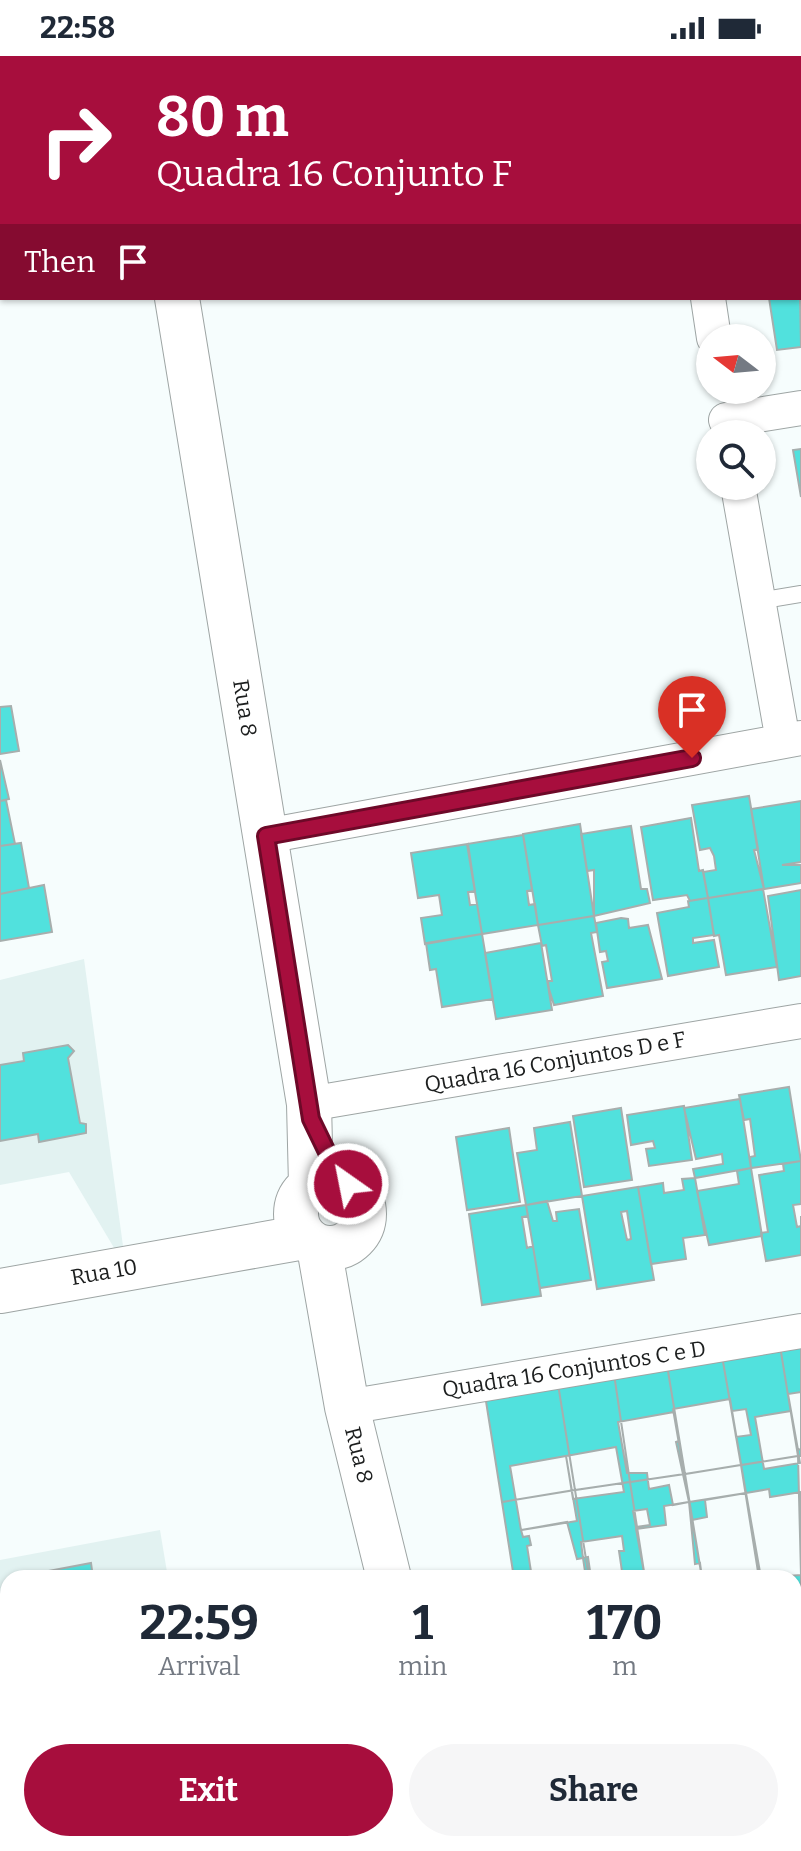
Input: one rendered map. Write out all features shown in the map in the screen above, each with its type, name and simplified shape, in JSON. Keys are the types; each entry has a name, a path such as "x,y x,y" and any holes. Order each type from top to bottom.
{"main road":[{"name":"Rua 8","path":"177,300 310,1111 334,1332 347,1407 387,1570"},
{"name":"Rua 10","path":"0,1291 207,1254 322,1214"}],"street":[{"path":"708,300 712,324"},
{"path":"725,415 801,408"},
{"path":"266,836 792,740 758,601 740,500"},
{"name":"Quadra 16 Conjuntos D e F","path":"310,1111 801,1021"},
{"name":"Quadra 16 Conjuntos C e D","path":"347,1407 801,1331"}],"lane":[{"path":"758,601 801,594"}],"shaded area":[{"path":"84,959 126,1268 69,1172 0,1185 0,980"},
{"path":"160,1530 167,1570 0,1570 0,1560"}],"building":[{"path":"769,300 800,300 801,347 777,350 776,324 773,324"},
{"path":"801,449 801,497 793,450"},
{"path":"11,706 19,751 0,754 0,707"},
{"path":"0,760 9,799 0,801"},
{"path":"749,796 758,849 754,850 764,889 708,898 703,872 716,870 714,856 710,848 700,850 692,805"},
{"path":"6,800 15,844 0,846 0,801"},
{"path":"801,801 801,862 782,865 801,865 801,883 764,889 751,809"},
{"path":"691,818 699,871 703,870 708,898 690,901 687,895 653,900 641,827"},
{"path":"580,824 594,916 538,925 523,834"},
{"path":"631,826 641,889 647,889 650,903 594,916 594,870 587,871 581,834"},
{"path":"523,835 532,890 527,891 529,905 535,904 538,925 482,934 467,844"},
{"path":"21,843 29,888 0,894 0,846"},
{"path":"468,844 475,891 468,892 470,905 477,904 482,934 425,944 421,918 442,915 439,895 418,898 411,853"},
{"path":"44,885 52,932 0,941 0,894"},
{"path":"763,889 777,967 726,975 719,935 714,936 708,898"},
{"path":"801,890 801,976 779,980 768,896"},
{"path":"708,898 714,935 693,938 693,943 714,940 719,967 668,976 657,913 689,907 688,901"},
{"path":"594,916 597,932 591,933 603,996 554,1005 549,989 548,981 552,981 546,945 542,946 538,925"},
{"path":"628,919 629,928 648,925 662,979 607,988 602,962 608,961 606,951 600,952 596,923"},
{"path":"482,934 493,999 442,1007 436,969 430,970 426,943"},
{"path":"541,943 552,1010 496,1019 485,953"},
{"path":"68,1045 74,1051 68,1058 80,1123 86,1124 86,1133 39,1142 38,1134 0,1141 0,1065 24,1061 23,1053"},
{"path":"789,1087 801,1161 751,1168 750,1157 755,1156 750,1119 744,1120 739,1095"},
{"path":"740,1099 751,1168 695,1178 693,1169 723,1164 722,1154 696,1159 684,1108"},
{"path":"684,1106 692,1160 649,1166 646,1149 655,1148 653,1141 631,1145 627,1115"},
{"path":"621,1108 632,1180 584,1187 573,1116"},
{"path":"570,1122 582,1196 526,1205 517,1153 537,1150 534,1128"},
{"path":"509,1128 520,1202 467,1210 456,1137"},
{"path":"801,1161 801,1204 793,1205 797,1227 801,1226 801,1255 766,1261 761,1233 768,1232 759,1175 784,1171 783,1164"},
{"path":"751,1168 762,1236 709,1245 697,1191 739,1184 737,1171"},
{"path":"695,1178 705,1235 683,1238 686,1259 651,1264 638,1187 663,1183 664,1193 684,1190 682,1179"},
{"path":"638,1187 654,1280 597,1289 582,1196","holes":["627,1211 631,1239 627,1240 621,1212"]},
{"path":"547,1201 553,1221 557,1221 556,1212 579,1209 591,1280 540,1288 526,1205"},
{"path":"526,1205 528,1216 522,1217 527,1248 533,1246 541,1296 482,1305 469,1214"},
{"path":"801,1343 801,1456 798,1456 780,1346"},
{"path":"780,1346 798,1456 741,1465 722,1356"},
{"path":"722,1356 741,1465 685,1474 667,1365"},
{"path":"667,1365 685,1474 630,1482 614,1374"},
{"path":"614,1374 630,1482 575,1490 558,1384"},
{"path":"558,1384 575,1490 502,1502 485,1395"},
{"path":"801,1392 801,1449 798,1450 788,1394"},
{"path":"730,1399 746,1493 689,1502 673,1409"},
{"path":"746,1409 751,1435 736,1437 732,1411"},
{"path":"791,1411 800,1463 764,1469 755,1417"},
{"path":"674,1412 679,1441 676,1442 689,1502 673,1505 669,1485 649,1489 647,1473 627,1473 618,1422"},
{"path":"616,1447 624,1492 573,1499 566,1456"},
{"path":"566,1456 577,1521 521,1530 510,1466"},
{"path":"798,1456 801,1570 758,1570 741,1465"},
{"path":"741,1465 758,1570 701,1570 685,1474"},
{"path":"685,1474 701,1570 644,1570 630,1482"},
{"path":"630,1482 644,1570 588,1570 575,1490"},
{"path":"769,1489 770,1497 801,1492 801,1570 759,1570 746,1493"},
{"path":"575,1490 588,1570 513,1570 502,1502"},
{"path":"746,1493 760,1570 701,1570 692,1520 707,1517 705,1500"},
{"path":"689,1502 695,1564 700,1563 701,1570 644,1570 636,1529 666,1525 664,1506"},
{"path":"647,1509 650,1525 636,1527 633,1511"},
{"path":"567,1522 577,1559 583,1558 585,1570 531,1570 527,1546 531,1545 529,1536 523,1537 521,1530"},
{"path":"622,1536 624,1551 619,1551 622,1570 590,1570 588,1557 583,1558 581,1542"},
{"path":"91,1563 92,1570 54,1570"}],"route":[{"path":"348,1184 341,1181 311,1119 266,836 692,758"}]}
